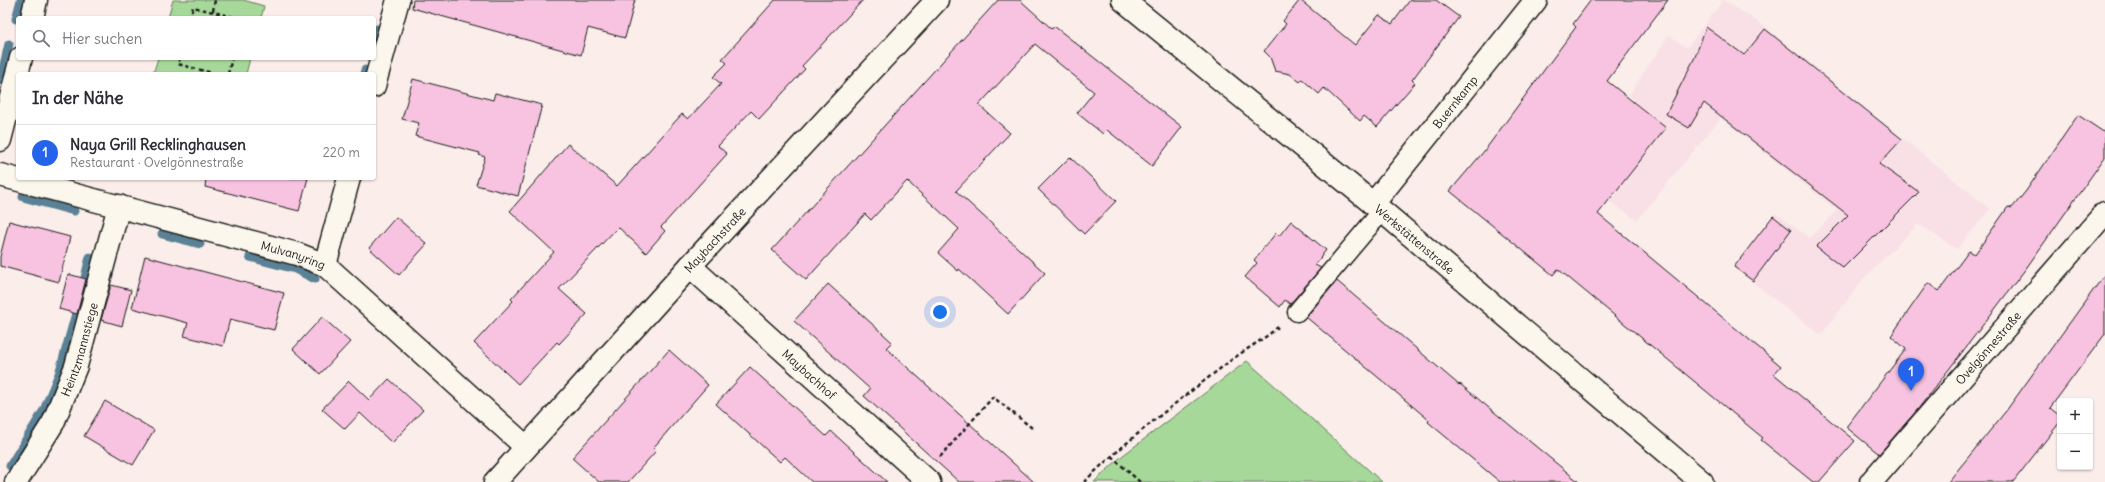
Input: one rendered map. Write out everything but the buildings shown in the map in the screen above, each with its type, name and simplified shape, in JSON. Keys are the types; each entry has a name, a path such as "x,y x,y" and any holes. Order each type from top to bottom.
{"street":[{"path":"32,16 36,0"},
{"path":"376,79 398,0"},
{"name":"Maybachstraße","path":"495,482 690,266 937,0"},
{"name":"Werkstättenstraße","path":"1123,0 1378,208 1702,482"},
{"name":"Buernkamp","path":"1378,208 1536,0"},
{"path":"17,72 20,60"},
{"path":"0,140 16,78"},
{"name":"Mulvanyring","path":"0,175 16,179"},
{"name":"Mulvanyring","path":"19,180 297,254 325,265 526,447"},
{"path":"325,265 348,180"},
{"name":"Heintzmannstiege","path":"16,482 53,423 76,366 119,206"},
{"name":"Ovelgönnestraße","path":"1871,482 2104,219"},
{"name":"Maybachhof","path":"690,266 926,479"}],"lane":[{"path":"1296,312 1378,208"}],"path":[{"path":"213,11 215,0"},
{"path":"191,16 193,7 231,16"},
{"path":"179,60 178,64 208,72"},
{"path":"228,72 232,60"},
{"path":"1084,482 1111,456 1232,360 1260,342 1296,312"},
{"path":"926,479 993,397 1032,428"},
{"path":"1111,456 1140,482"}],"shaded area":[{"path":"1723,0 1760,23 1990,209 1957,249 1918,224 1864,278 1821,335 1733,267 1775,213 1810,238 1837,210 1721,118 1637,220 1585,184 1644,110 1629,95 1669,35 1687,48"}],"green space":[{"path":"173,0 243,0 264,6 262,16 169,16"},
{"path":"157,60 250,60 246,72 154,72"},
{"path":"1247,361 1382,482 1094,482 1122,456"}],"waterway":[{"path":"17,16 21,0"},
{"path":"0,81 9,44"},
{"path":"23,197 74,211"},
{"path":"162,234 200,244"},
{"path":"82,290 90,257"},
{"path":"250,257 295,269 315,279"},
{"path":"10,466 44,410 59,374 79,303"}],"place":[{"name":"Naya Grill Recklinghausen","path":"1911,391"}]}
